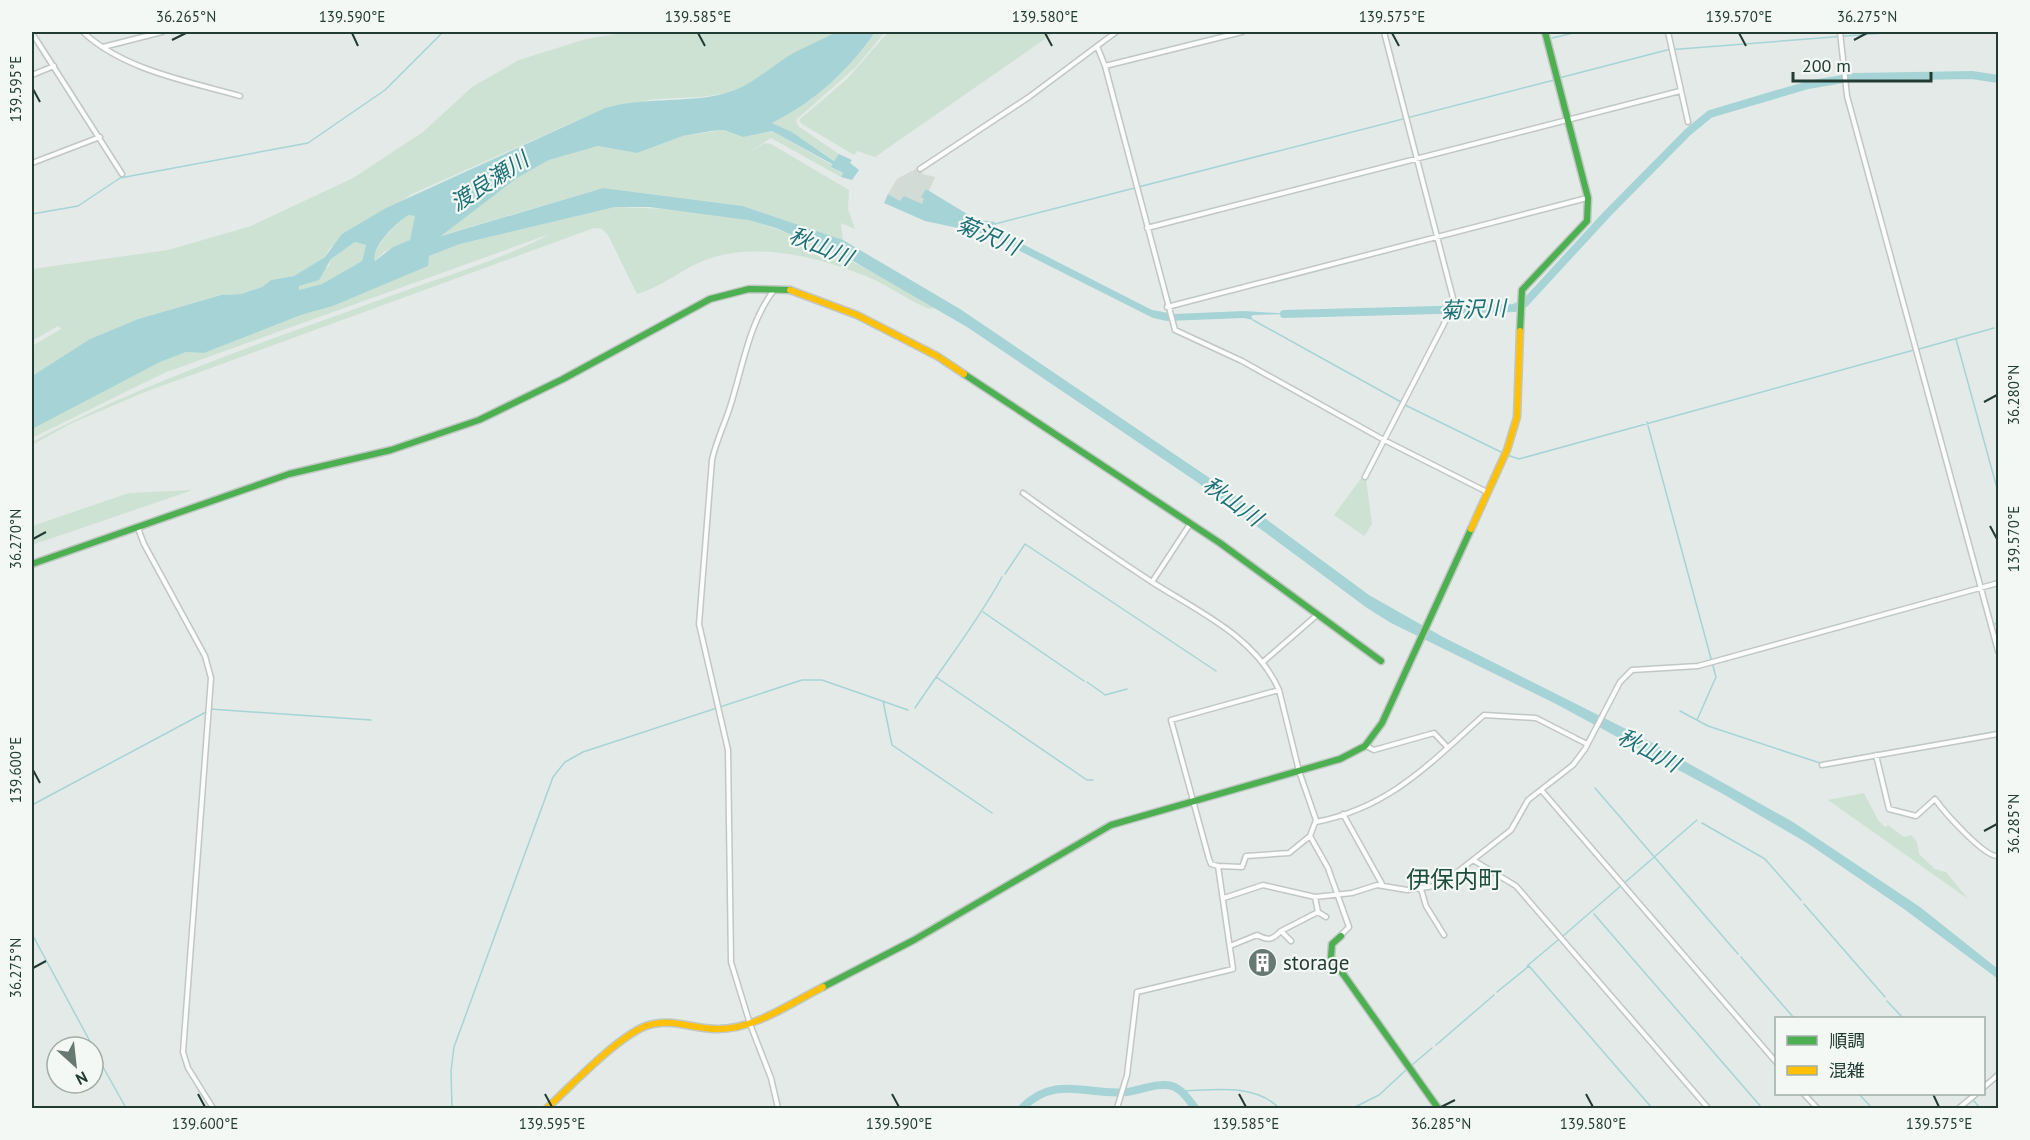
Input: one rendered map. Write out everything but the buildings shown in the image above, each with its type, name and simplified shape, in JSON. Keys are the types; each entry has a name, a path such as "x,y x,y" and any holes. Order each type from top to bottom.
{"street":[{"path":"83,32 102,47 151,70 240,96"},
{"path":"102,47 162,32"},
{"path":"920,169 1029,97 1116,32"},
{"path":"1105,66 1242,32"},
{"path":"1384,32 1454,302"},
{"path":"547,1108 614,1048 643,1027 663,1021 718,1029 750,1024 914,940 1096,832 1192,800 1349,756 1365,746 1379,729 1507,450 1517,417 1522,290 1587,221 1588,198 1545,32"},
{"path":"1668,32 1688,122"},
{"path":"1840,32 1845,86 1998,651"},
{"path":"32,33 122,174"},
{"path":"1097,46 1105,66 1172,326 1180,334 1242,361 1384,440 1487,492"},
{"path":"32,75 54,66"},
{"path":"1147,228 1680,91"},
{"path":"32,163 100,138"},
{"path":"1168,309 1588,198"},
{"path":"32,564 289,474 391,450 479,420 563,380 710,299 749,289 796,290 831,303 937,356 1260,571 1381,661"},
{"path":"775,289 750,340 729,411 716,438 711,460 699,624 728,750 731,962 750,1024 771,1078 778,1108"},
{"path":"1365,477 1446,320"},
{"path":"1023,493 1152,582 1215,621 1253,650 1263,662 1279,690 1299,771 1316,822 1310,836 1289,853 1263,852 1246,856 1242,867 1211,864 1172,720 1279,690"},
{"path":"1152,582 1190,524"},
{"path":"140,527 139,531 144,544 211,670 183,1052 188,1068 213,1108"},
{"path":"1224,898 1263,885 1315,897 1337,896 1382,884 1402,890 1441,885 1511,830 1525,803 1568,770 1588,743 1623,676 1637,668 1698,666 1998,583"},
{"path":"1263,662 1317,615"},
{"path":"1316,822 1342,814 1400,789 1489,714 1536,718 1588,743"},
{"path":"1365,746 1374,750 1434,733 1448,748"},
{"path":"1822,765 1998,734"},
{"path":"1876,755 1889,809 1916,816 1935,799 1948,818 1962,828 1987,854 1998,856"},
{"path":"1542,791 1775,1061"},
{"path":"1342,814 1382,884"},
{"path":"1310,836 1328,868 1349,927 1332,944 1331,957 1438,1108"},
{"path":"1473,860 1516,886 1708,1108"},
{"path":"1116,1108 1124,1088 1137,992 1233,969 1222,907 1224,898 1219,885 1218,866"},
{"path":"1421,889 1426,906 1444,935"},
{"path":"1315,897 1318,912 1326,917"},
{"path":"1230,946 1257,935 1268,940 1318,912"},
{"path":"1281,931 1291,941"},
{"path":"1985,1085 1998,1075"},
{"path":"1805,1095 1817,1108"},
{"path":"1959,1108 1975,1095"}],"shaded area":[{"path":"917,168 923,174 935,177 929,191 926,189 922,197 925,199 922,204 900,201 888,194 897,179"}],"green space":[{"path":"629,32 835,32 793,53 758,79 729,93 656,99 605,108 412,194 330,248 325,257 294,276 271,280 262,287 241,294 220,295 138,319 90,339 32,376 32,346 61,329 58,326 32,341 32,269 168,250 251,226 353,178 423,132 472,87 519,60 586,39"},
{"path":"875,32 885,32 856,67 796,120 798,126 839,154 835,161 792,132 772,123 801,106 829,84 854,59"},
{"path":"888,32 1055,32 875,157 857,151 854,155 799,120 847,79"},
{"path":"724,130 743,137 772,131 832,165 831,167 843,174 841,177 771,138 746,154 765,143 771,144 849,190 848,209 855,229 841,223 843,240 743,206 603,188 439,236 517,178 549,160 598,146 637,153 683,136"},
{"path":"615,207 683,210 751,221 800,238 847,259 937,308 929,309 850,270 811,258 770,252 730,253 711,258 656,287 637,294 608,235 602,229 594,228 145,392 72,423 32,445 32,442 76,420 165,380 255,345 493,260 550,234 164,373 32,438 32,429 46,419 159,362 186,352 204,353 301,315 333,306 427,266 429,256 460,244"},
{"path":"409,215 416,216 410,240 384,252 375,261 377,249 381,243 398,223"},
{"path":"355,242 366,245 362,261 322,284 299,291 299,286 329,266 331,259"},
{"path":"1362,477 1366,479 1372,524 1364,536 1334,515"},
{"path":"191,490 32,545 32,526 129,493"},
{"path":"1864,793 1878,820 1885,827 1888,825 1904,837 1911,835 1917,842 1919,854 1935,869 1946,872 1968,899 1828,800"}],"water":[{"path":"835,32 875,32 830,84 802,106 772,123 792,132 834,161 839,154 852,160 850,163 859,170 852,180 841,177 843,173 831,167 832,164 772,131 743,137 724,130 711,131 683,136 637,153 598,146 549,160 517,178 441,236 603,188 743,206 843,240 960,309 1220,485 1369,595 1443,637 1638,735 1793,822 1920,907 1998,969 1998,979 1904,909 1807,843 1723,794 1556,704 1391,623 1367,608 1197,482 967,327 853,261 776,228 748,220 649,207 615,207 460,244 429,256 428,266 333,306 301,315 204,353 186,352 160,362 32,429 32,376 90,339 138,319 221,295 241,294 262,287 271,280 294,276 325,257 342,234 386,208 605,108 634,102 705,97 729,92 748,84 790,55","holes":["409,215 415,216 410,240 393,247 375,261 377,248 381,242 398,223","355,242 366,245 362,261 322,284 299,290 299,286 319,280 331,259"]},
{"path":"926,189 977,220 995,222 993,229 1152,310 1174,314 1244,311 1293,314 1254,315 1251,316 1253,320 1244,318 1167,321 1153,318 986,234 925,221 884,203 888,194 900,201 904,196 922,204 924,199 921,197"}],"waterway":[{"path":"32,214 78,206 120,178 308,143 385,90 443,32"},
{"path":"1552,38 1578,32"},
{"path":"1559,78 1667,50 1898,32"},
{"name":"菊沢川","path":"1284,314 1514,308 1525,303 1607,214 1688,132 1710,114 1808,85 1854,77 1972,75 1998,79"},
{"path":"995,224 1554,80"},
{"path":"1253,320 1401,402"},
{"path":"1919,349 1994,328"},
{"path":"1956,339 1998,492"},
{"path":"1507,455 1519,459 1914,350"},
{"path":"1405,405 1503,453"},
{"path":"1647,422 1716,677 1697,720"},
{"path":"1005,574 1025,544 1216,671"},
{"path":"915,708 971,627 1002,577"},
{"path":"983,612 1084,681"},
{"path":"936,677 1087,780 1093,780"},
{"path":"452,1108 451,1071 454,1047 553,777 565,762 583,752 802,680 822,680 908,710"},
{"path":"1087,682 1104,694"},
{"path":"1105,695 1127,689"},
{"path":"883,701 892,745 992,813"},
{"path":"210,709 371,720"},
{"path":"1680,711 1708,726 1820,763 1864,755"},
{"path":"32,805 206,712"},
{"path":"1950,740 1998,731"},
{"path":"1869,754 1946,741"},
{"path":"1595,788 1738,954"},
{"path":"1563,936 1697,820"},
{"path":"1702,823 1765,859 1801,900"},
{"path":"1804,904 1885,997"},
{"path":"1594,914 1762,1108"},
{"path":"32,934 87,1035"},
{"path":"1527,966 1558,940"},
{"path":"1741,957 1793,1017"},
{"path":"1497,992 1529,966 1652,1108"},
{"path":"1436,1045 1494,995"},
{"path":"1887,1001 1902,1017"},
{"path":"1412,1065 1432,1048"},
{"path":"105,1070 126,1108"},
{"path":"1353,1108 1379,1095 1406,1070"},
{"path":"1022,1108 1035,1098 1060,1089 1127,1092 1161,1085 1172,1086 1179,1090 1195,1108"},
{"path":"1181,1091 1220,1089 1246,1091 1269,1100 1279,1108"},
{"path":"1860,1095 1872,1108"},
{"path":"1973,1100 1980,1108"}],"traffic: fast":[{"path":"1520,331 1522,290 1587,221 1588,198 1545,32"},
{"path":"32,564 289,474 391,450 479,420 563,379 710,299 749,289 790,290"},
{"path":"964,374 1220,543 1381,661"},
{"path":"823,987 914,940 1111,825 1340,759 1365,746 1382,723 1471,529"},
{"path":"1341,936 1332,944 1331,957 1438,1108"}],"traffic: slow":[{"path":"790,290 857,315 937,356 964,374"},
{"path":"1471,529 1507,450 1517,417 1520,331"},
{"path":"547,1108 608,1051 646,1026 664,1023 718,1029 746,1025 823,987"}],"place":[{"name":"storage","path":"1262,962"}],"district":[{"name":"伊保内町","path":"1454,879"}],"water label":[{"name":"渡良瀬川","path":"489,181"},
{"name":"秋山川","path":"821,246"},
{"name":"秋山川","path":"1233,501"},
{"name":"秋山川","path":"1649,750"}]}
